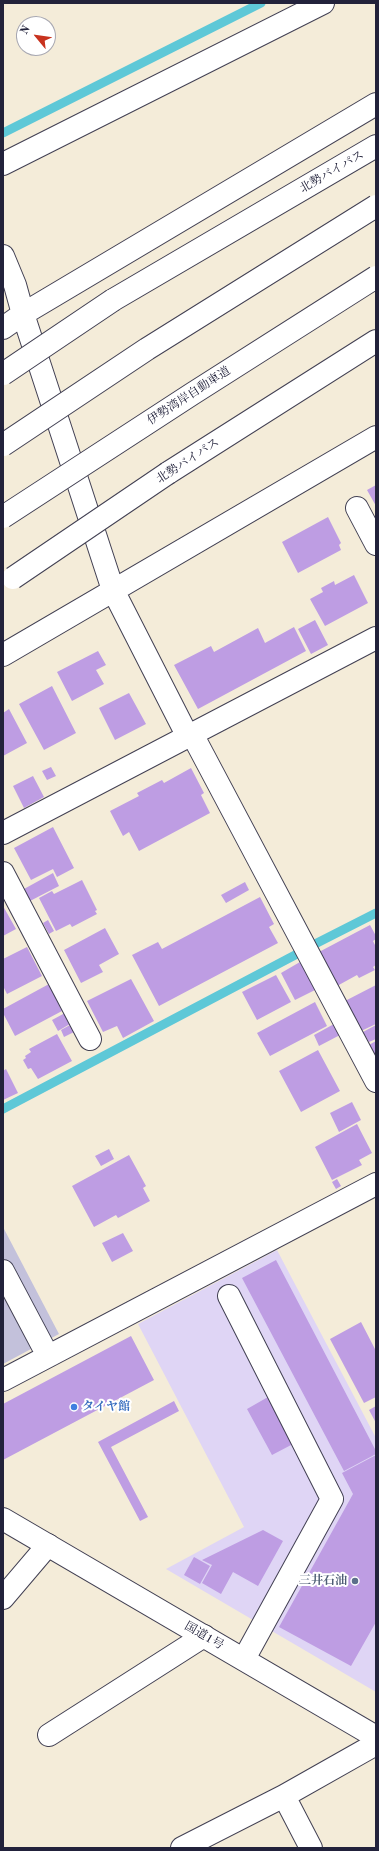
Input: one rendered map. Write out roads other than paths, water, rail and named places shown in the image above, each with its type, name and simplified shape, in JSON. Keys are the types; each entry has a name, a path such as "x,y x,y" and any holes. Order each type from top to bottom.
{"main road":[{"path":"3,164 323,3"},
{"path":"3,328 23,314 376,104"},
{"name":"北勢バイパス","path":"3,374 113,300 376,146"},
{"path":"3,445 147,349 376,206"},
{"path":"3,256 15,285 23,314 113,590 376,1081"},
{"name":"伊勢湾岸自動車道","path":"3,517 376,277"},
{"name":"北勢バイパス","path":"8,581 168,473 376,341"},
{"path":"3,655 376,437"},
{"path":"357,508 376,544"},
{"path":"3,833 376,638"},
{"path":"3,873 90,1039"},
{"path":"3,1380 376,1184"},
{"path":"3,1271 48,1356"},
{"path":"229,1296 332,1499 244,1659"},
{"name":"国道1号","path":"3,1515 40,1540"},
{"name":"国道1号","path":"3,1519 376,1737"},
{"path":"3,1598 40,1540"},
{"path":"49,1735 204,1636"},
{"path":"182,1848 284,1796 376,1744"},
{"path":"284,1796 311,1848"}],"waterway":[{"path":"3,133 261,3"},
{"path":"315,944 376,913"},
{"path":"3,1109 297,954"}],"place":[{"name":"タイヤ館","path":"74,1407"},
{"name":"三井石油","path":"355,1581"}]}
